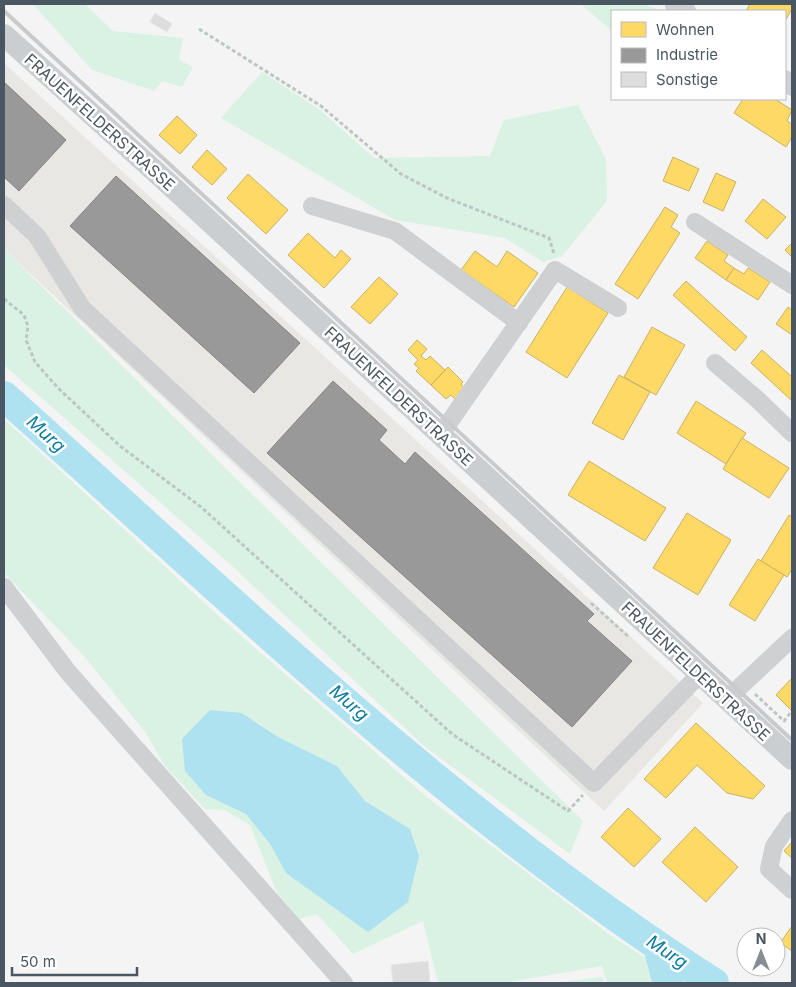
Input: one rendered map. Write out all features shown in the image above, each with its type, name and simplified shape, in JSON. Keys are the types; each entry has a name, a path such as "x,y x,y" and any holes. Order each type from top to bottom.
{"main road":[{"name":"FRAUENFELDERSTRASSE","path":"4,35 441,434 792,759"}],"street":[{"path":"4,204 37,236 82,308 594,784 700,674"},
{"path":"312,206 395,231 520,323"},
{"path":"695,222 792,285"},
{"path":"441,434 556,270 618,308"},
{"path":"715,363 758,400 792,433"},
{"path":"4,587 68,672 344,983"},
{"path":"727,699 791,642"},
{"path":"792,820 774,846 769,869 792,890"}],"path":[{"path":"199,29 321,106 401,174 447,198 549,238 556,270"},
{"path":"4,299 24,315 28,326 26,340 35,362 58,388 120,446 201,507 452,734 568,811 594,784"},
{"path":"744,683 784,721 792,711"}],"shaded area":[{"path":"4,63 703,703 604,811 4,249"}],"green space":[{"path":"33,4 85,4 113,31 183,38 179,60 193,67 182,87 162,81 154,91 92,70"},
{"path":"581,4 643,4 659,10 611,10 611,30"},
{"path":"262,72 320,110 374,158 490,156 504,120 578,105 606,159 607,201 562,256 543,262 505,238 395,220 221,118"},
{"path":"4,249 583,821 570,854 424,746 230,564 4,365"},
{"path":"4,419 223,620 428,798 607,933 684,983 607,983 602,966 504,983 438,983 423,921 353,954 317,914 299,919 277,893 250,825 224,810 205,809 165,766 145,732 83,655 4,573","holes":["243,713 278,737 337,766 365,801 410,829 286,873 270,844 246,814"]},
{"path":"603,977 604,983 550,983"}],"water":[{"path":"210,710 242,713 278,737 337,766 365,801 410,829 419,856 408,902 368,932 286,873 270,844 246,814 206,795 185,771 182,739"}],"building: Wohnen":[{"path":"750,4 792,4 792,9 786,19 786,10 747,10"},
{"path":"742,100 777,100 792,110 787,121 792,124 792,137 786,147 734,113"},
{"path":"177,116 197,135 180,154 159,135"},
{"path":"207,150 227,169 212,185 192,167"},
{"path":"673,157 699,169 689,191 663,181"},
{"path":"716,173 736,182 723,211 703,202"},
{"path":"248,174 288,210 266,234 227,198"},
{"path":"763,199 786,217 767,239 745,221"},
{"path":"665,207 678,215 671,227 680,233 638,299 615,284"},
{"path":"308,233 335,258 341,250 351,259 324,288 288,255"},
{"path":"707,241 728,255 724,261 734,268 726,280 695,258"},
{"path":"792,243 792,257 785,250"},
{"path":"475,251 497,267 507,251 538,273 514,307 461,270"},
{"path":"734,268 744,274 748,268 770,282 758,300 726,280"},
{"path":"379,277 398,294 370,324 351,307"},
{"path":"686,281 747,337 735,351 673,295"},
{"path":"567,287 608,313 567,378 526,352"},
{"path":"788,307 792,310 792,335 776,324"},
{"path":"652,327 685,345 656,395 624,377"},
{"path":"417,340 427,349 421,356 426,360 430,356 445,370 431,385 416,371 419,368 414,364 418,360 408,350"},
{"path":"762,350 792,377 792,401 751,363"},
{"path":"448,367 463,382 461,384 465,388 455,399 451,395 446,399 431,385"},
{"path":"619,375 650,392 623,440 592,423"},
{"path":"696,401 746,433 726,464 677,433"},
{"path":"742,438 789,468 769,498 723,469"},
{"path":"589,461 666,508 645,541 568,495"},
{"path":"687,513 731,540 698,595 653,568"},
{"path":"789,515 792,517 792,569 787,577 761,561"},
{"path":"758,559 784,575 755,621 729,605"},
{"path":"792,678 792,711 776,695"},
{"path":"696,723 765,786 753,799 727,793 697,765 666,798 644,779"},
{"path":"628,808 661,839 634,867 601,837"},
{"path":"695,827 738,867 706,902 662,862"},
{"path":"792,842 792,858 784,851"},
{"path":"792,926 792,951 786,947 786,934"}],"building: Industrie":[{"path":"4,82 66,140 19,191 4,177"},
{"path":"116,176 300,343 254,393 70,226"},
{"path":"333,381 387,430 379,440 405,464 415,452 594,614 587,621 632,661 572,727 267,453"}],"building: Sonstige":[{"path":"155,13 172,24 167,32 150,22"},
{"path":"428,961 430,983 393,983 391,965"}],"waterway":[{"name":"Murg","path":"4,396 261,628 436,779 526,850 619,919 714,983"},
{"path":"658,947 668,983"}],"railway":[{"path":"4,11 792,740"}]}
